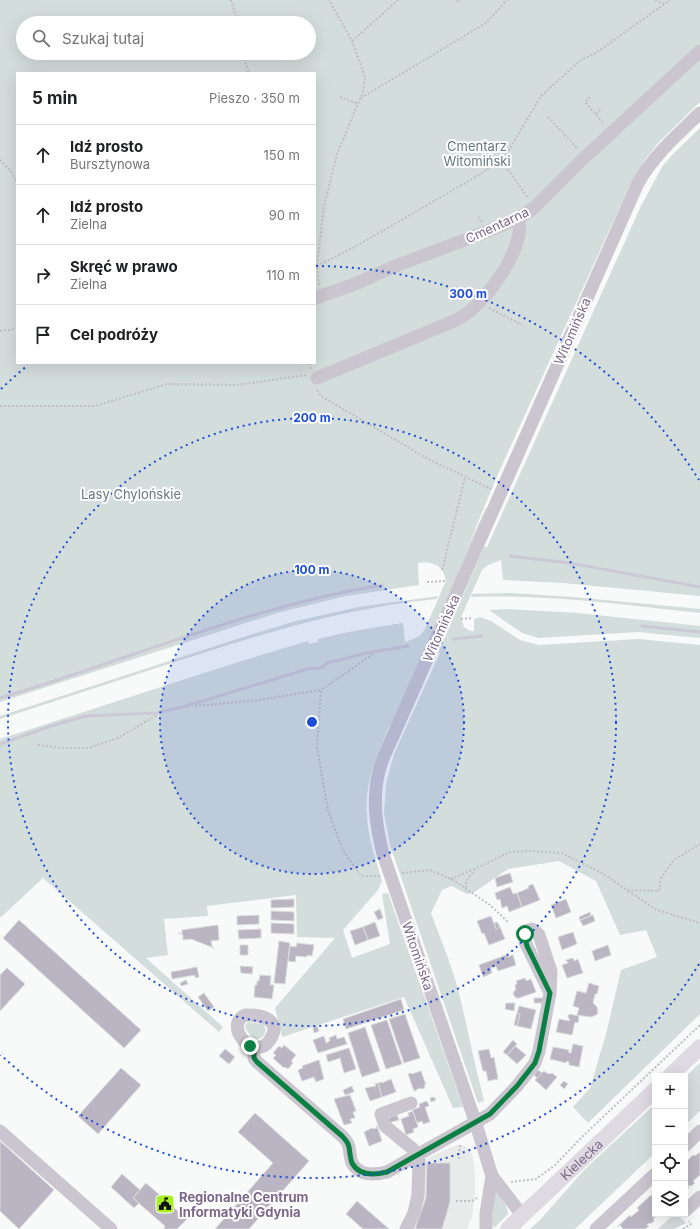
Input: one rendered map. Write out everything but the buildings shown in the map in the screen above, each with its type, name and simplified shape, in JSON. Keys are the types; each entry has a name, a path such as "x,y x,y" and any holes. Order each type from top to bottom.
{"main road":[{"path":"673,1073 700,1047"},
{"name":"Kielecka","path":"508,1229 652,1093"}],"street":[{"name":"Cmentarna","path":"318,297 520,218 534,208 585,157 700,51"},
{"name":"Witomińska","path":"522,1215 492,1176 475,1121 382,854 376,820 376,791 379,770 640,179 664,147 700,113"},
{"path":"315,376 454,321 469,311 479,303 503,272 512,256 520,233 520,218"},
{"path":"254,1048 254,1058 257,1062 342,1136 349,1147 352,1162 358,1170 367,1174 387,1172 475,1121 490,1114 517,1086 535,1063 539,1051 550,993"},
{"path":"406,1229 414,1214 418,1195 419,1161 413,1149 385,1126 381,1114 411,1103"},
{"path":"0,1131 111,1229"},
{"path":"686,1145 700,1131"},
{"name":"Witomińska","path":"486,1229 486,1214 492,1176"},
{"path":"596,1229 652,1177"},
{"path":"688,1208 700,1197"}],"path":[{"path":"231,0 236,16"},
{"path":"318,297 317,266 324,206 337,154 363,92 365,76 352,41 329,0"},
{"path":"352,41 398,0"},
{"path":"457,0 460,3"},
{"path":"360,99 486,23 507,0"},
{"path":"655,0 664,4"},
{"path":"317,266 360,244 479,175 500,160 509,150 541,96 581,60 596,53 670,0"},
{"path":"245,60 249,72"},
{"path":"340,97 358,104"},
{"path":"590,97 585,102 611,133"},
{"path":"596,114 602,108"},
{"path":"548,117 585,157"},
{"path":"0,160 11,171 16,180"},
{"path":"500,160 528,198"},
{"path":"479,303 522,325"},
{"path":"0,331 16,329"},
{"path":"0,406 95,406 167,384 237,385 315,376"},
{"path":"321,396 426,458 465,478 491,490 503,488"},
{"path":"442,570 465,478"},
{"path":"427,582 446,581"},
{"path":"461,619 473,618"},
{"path":"195,706 259,700 321,690 373,654"},
{"path":"321,690 317,747 328,811 343,850 361,876 390,875 430,870 451,879 466,888 490,905 508,922"},
{"path":"38,745 63,748 88,748 118,738 157,715"},
{"path":"627,890 659,891 661,878 674,860 700,844"},
{"path":"451,879 510,852 532,851 561,853 602,873 657,910 700,923"},
{"path":"466,888 466,882 475,869"},
{"path":"506,1182 536,1179 554,1166 582,1137 700,1025"},
{"path":"459,1159 460,1142"},
{"path":"456,1201 472,1201 481,1195"}],"shaded area":[{"path":"456,1145 463,1145 473,1156 475,1193 472,1217 467,1229 412,1229 426,1159"}],"green space":[{"path":"0,0 700,0 700,102 659,142 644,161 629,187 498,474 468,546 486,508 487,511 392,725 390,725 385,736 372,769 367,804 368,824 382,881 378,890 343,930 352,958 390,944 382,894 388,893 463,1107 453,1108 404,997 282,1037 275,1008 335,938 297,937 296,895 207,906 208,916 164,919 168,955 146,958 223,1027 219,1032 43,878 0,918 0,739 308,641 309,644 318,642 318,639 339,634 403,623 405,642 420,635 424,631 446,581 445,576 443,571 436,565 418,563 419,585 346,596 277,613 0,702"},
{"path":"700,128 700,596 563,583 503,580 501,560 488,565 482,570 461,617 464,627 470,631 474,631 474,619 480,617 491,621 520,640 539,645 638,639 700,645 700,1014 588,1123 573,1107 590,1088 606,1034 621,970 657,957 646,930 620,935 596,881 559,861 508,869 473,893 467,894 452,886 442,890 431,913 460,997 484,1101 478,1103 390,845 384,813 386,784 394,754 440,653 438,653 484,547 487,547 641,206 662,167 672,155"},
{"path":"511,593 573,597 700,609 700,613 529,597 471,597 472,594"},
{"path":"438,596 437,599 371,608 307,622 244,640 0,719 0,716 296,621 359,607"},
{"path":"506,609 578,613 700,626 700,638 638,632 538,638 522,633 489,610"},
{"path":"248,1022 263,1024 265,1027 264,1035 260,1038 253,1039 245,1028"},
{"path":"700,1063 700,1111 688,1122 688,1109 688,1074"},
{"path":"652,1107 652,1156 575,1229 530,1229 540,1220 585,1169"},
{"path":"499,1191 508,1214 495,1227 493,1227 494,1194"},
{"path":"671,1217 681,1217 686,1223 674,1229 658,1229"}],"waterway":[{"path":"510,556 570,563 700,587"},
{"path":"0,698 190,635 285,606 334,594 383,585"},
{"path":"642,626 700,632"},
{"path":"454,639 482,636"},
{"path":"0,744 51,726 86,716 157,713 186,706 311,668 320,668 327,663 367,653 408,646"}],"place":[{"name":"Regionalne Centrum Informatyki Gdynia","path":"165,1204"}],"route":[{"path":"250,1046 254,1048 254,1058 257,1062 342,1136 349,1147 352,1162 358,1170 367,1174 387,1172 475,1121 490,1114 517,1086 535,1063 539,1051 550,993 525,942 525,934"}],"park label":[{"name":"Cmentarz Witomiński","path":"477,154"},
{"name":"Lasy Chylońskie","path":"131,494"}]}
